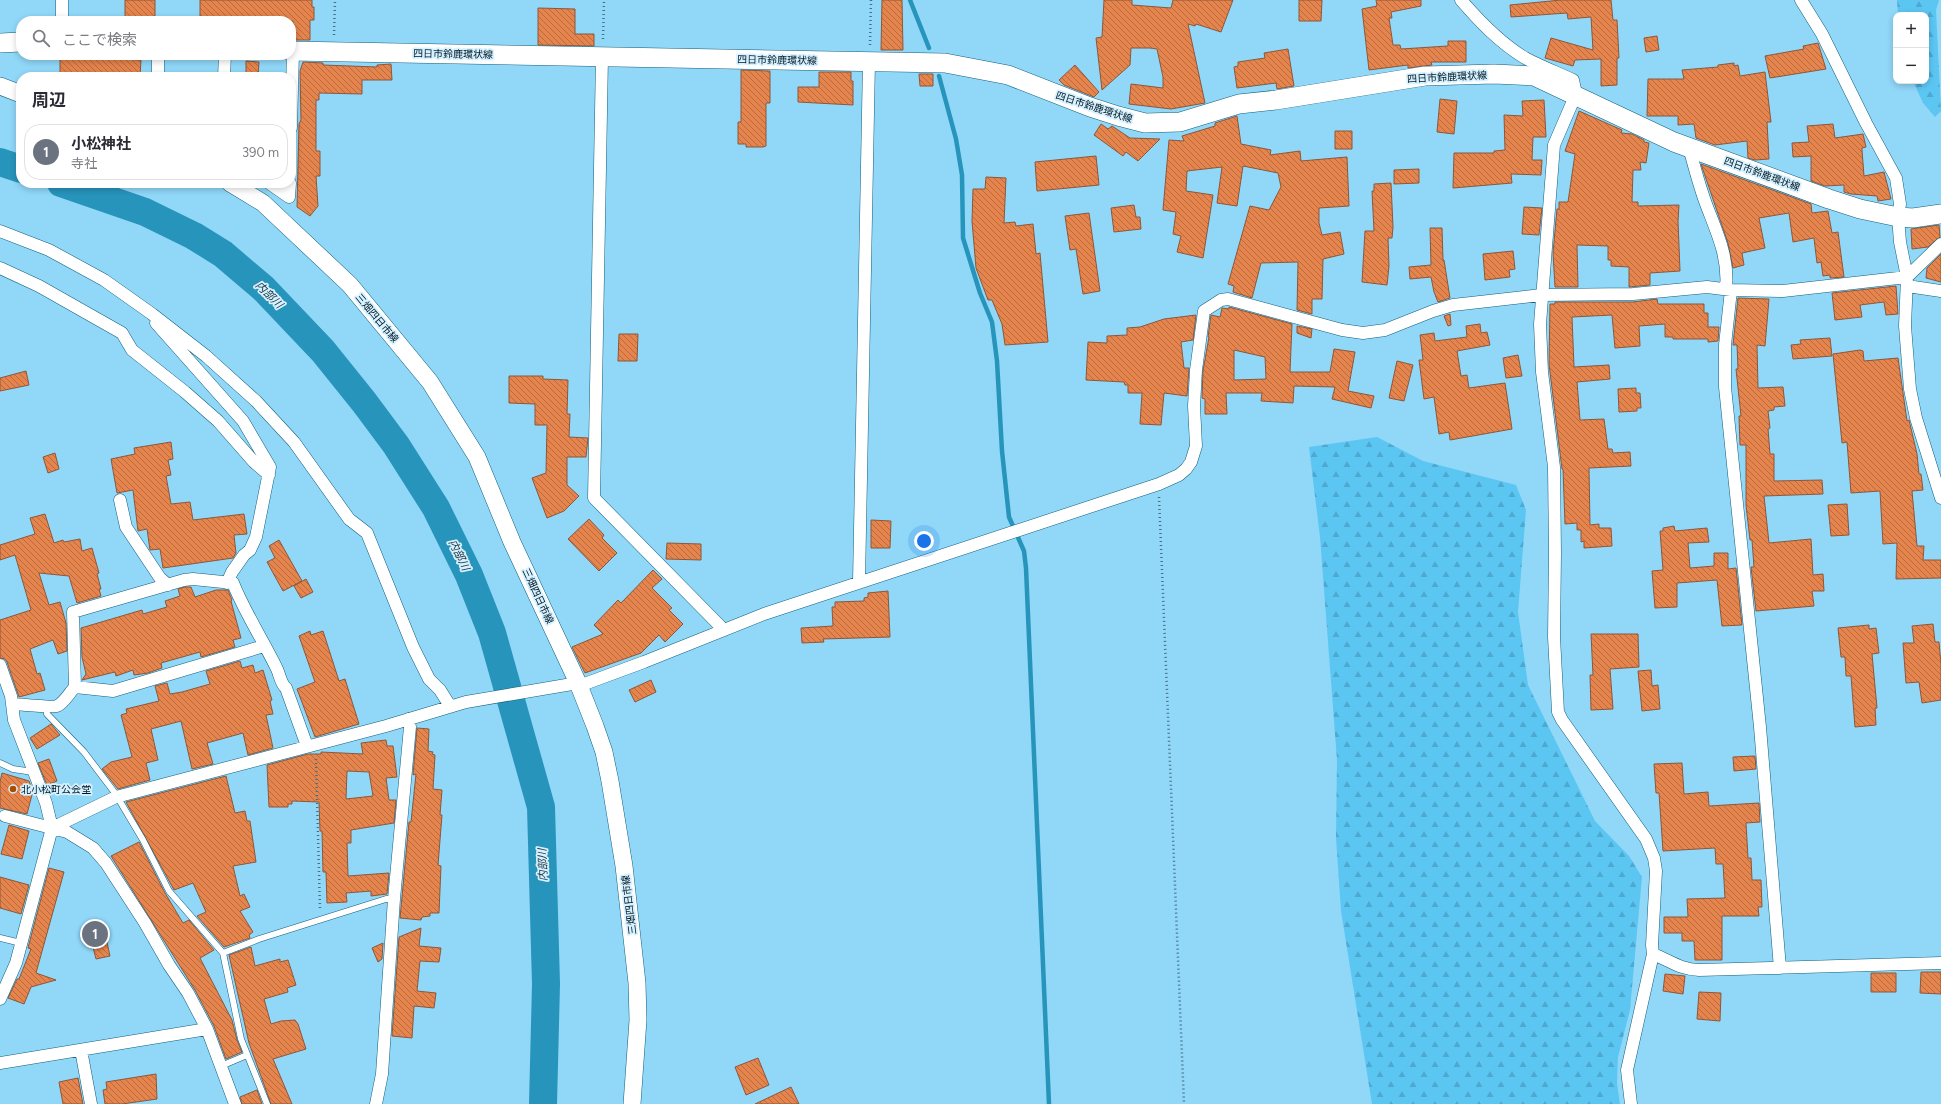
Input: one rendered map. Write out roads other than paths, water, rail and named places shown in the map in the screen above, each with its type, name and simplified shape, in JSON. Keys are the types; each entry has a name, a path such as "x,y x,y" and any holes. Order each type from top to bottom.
{"main road":[{"path":"0,43 16,42"},
{"name":"四日市鈴鹿環状線","path":"296,50 945,63 1008,75 1090,107 1145,123 1180,122 1239,104 1276,100 1425,76 1494,74 1534,76 1576,94 1674,142 1860,209 1898,217 1912,218 1941,214"},
{"path":"0,86 16,92"},
{"name":"三畑四日市線","path":"238,188 263,203 350,285 430,382 477,457 512,542 579,685 604,752 624,866 637,983 638,1020 632,1104"}],"street":[{"path":"62,0 62,16"},
{"path":"1461,0 1503,43 1526,58 1573,80 1576,94 1554,146 1541,295 1540,346 1555,487 1554,619 1558,712 1646,839 1654,858 1656,871 1652,945 1653,954 1627,1070 1631,1104"},
{"path":"1801,0 1822,34 1866,123 1896,178 1900,204 1898,217 1900,242 1907,282 1906,326 1910,389 1916,418 1941,498"},
{"path":"602,57 594,498 724,630"},
{"path":"158,60 158,72"},
{"path":"224,72 225,60"},
{"path":"292,60 292,72"},
{"path":"859,582 869,61"},
{"path":"1689,147 1705,203 1721,240 1729,290 1725,345 1725,387 1758,704 1780,968"},
{"path":"277,188 289,196 290,188"},
{"path":"0,232 49,250 104,280 152,314 206,356 256,401 294,442 349,519 367,533 413,647 429,679 440,690 450,706"},
{"path":"1907,282 1941,244"},
{"path":"0,268 52,293 122,333 132,350 185,392 218,421 254,462 269,475"},
{"path":"52,828 118,797 386,726 450,706 466,702 579,685 764,614 1008,532 1159,484 1179,475 1186,469 1195,452 1196,446 1194,406 1196,370 1204,311 1221,300 1228,299 1342,330 1363,332 1385,330 1433,311 1453,305 1541,295 1633,294 1707,287 1729,290 1784,291 1907,282 1941,291"},
{"path":"152,314 157,325 243,422 270,467 256,537 250,550 232,572 227,583"},
{"path":"120,500 126,527 160,578 168,585"},
{"path":"12,704 46,705 52,707 58,706 75,687 75,628 73,612 189,579 233,583 277,670 283,685 286,688 311,745"},
{"path":"75,687 113,691 264,646"},
{"path":"0,665 6,679 14,720 46,803 52,828 16,963 1,994"},
{"path":"376,1104 382,1074 394,899 410,727 408,719"},
{"path":"3,814 67,832 93,848 106,863 145,923 168,965 188,993 207,1029 235,1104"},
{"path":"1653,954 1667,959 1680,968 1693,970 1941,963"},
{"path":"0,1062 207,1029"},
{"path":"81,1050 90,1104"}],"lane":[{"path":"46,705 47,714 84,752 118,797 169,891 223,953 241,1039 266,1104"},
{"path":"0,763 13,769 33,772"},
{"path":"223,953 386,899 394,899"},
{"path":"0,938 21,943"},
{"path":"221,1066 248,1055"}],"waterway":[{"path":"910,0 929,48"},
{"path":"939,76 956,139 962,175 963,238 980,293 992,322 997,361 1002,451 1009,517 1024,551 1026,568 1049,1104"},
{"name":"内部川","path":"0,162 16,167"},
{"name":"内部川","path":"75,188 145,212 194,236 223,254 263,288 323,351 364,402 396,445 436,508 469,575 492,633 541,807 546,984 543,1104"}],"place":[{"name":"北小松町公会堂","path":"13,789"},
{"name":"小松神社","path":"95,934"}]}
